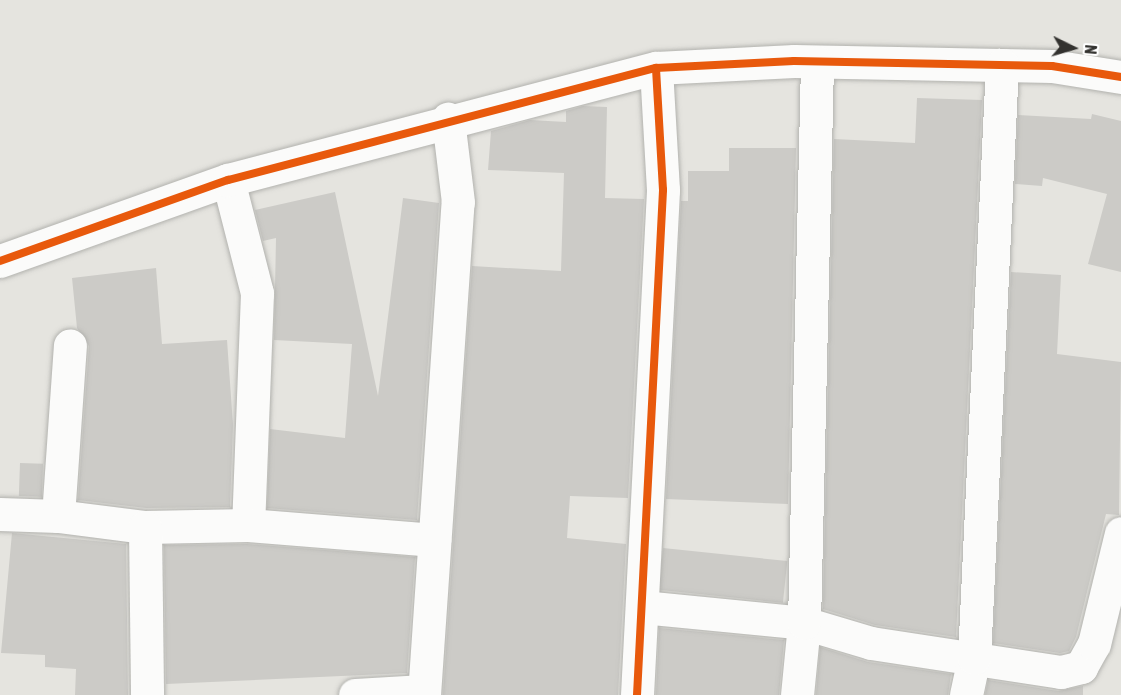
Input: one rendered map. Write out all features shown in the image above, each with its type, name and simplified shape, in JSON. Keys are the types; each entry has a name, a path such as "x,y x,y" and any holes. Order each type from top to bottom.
{"street":[{"path":"797,695 804,623 817,62"},
{"path":"0,261 228,180 448,119 656,68 817,62 1002,65 1052,66 1121,77"},
{"path":"966,695 974,658 1002,65"},
{"path":"637,695 663,190 656,68"},
{"path":"355,695 424,693 458,202 448,119"},
{"path":"228,180 257,294 248,525"},
{"path":"58,516 70,345"},
{"path":"0,514 58,516 145,527 248,525 434,540"},
{"path":"145,527 147,695"},
{"path":"642,608 804,623 871,643 1062,672 1081,667 1094,644 1121,533"}],"building":[{"path":"917,98 982,100 956,637 875,625 823,609 834,139 915,143"},
{"path":"583,106 607,107 605,198 644,199 628,498 570,496 567,538 626,544 618,695 443,695 472,266 561,271 564,173 488,170 491,131 530,120 566,122 566,111"},
{"path":"1092,114 1121,121 1121,272 1088,264 1107,194 1043,178 1042,186 1015,184 1018,115 1091,119"},
{"path":"729,148 796,148 788,504 666,499 681,201 688,201 688,171 729,171"},
{"path":"335,192 378,396 403,198 439,203 417,520 267,508 270,429 345,438 352,344 274,340 276,238 263,241 255,210"},
{"path":"156,268 162,344 227,340 233,425 230,507 146,508 78,500 89,346 77,328 72,278"},
{"path":"1011,272 1061,275 1057,354 1121,362 1119,515 1106,514 1076,637 1069,651 1060,653 993,643"},
{"path":"20,463 43,464 42,497 19,496"},
{"path":"12,533 126,544 128,695 75,695 76,669 45,667 45,655 1,653"},
{"path":"247,544 415,557 407,673 166,684 164,545"},
{"path":"663,548 787,561 783,603 659,590"},
{"path":"659,628 784,640 779,695 656,695"},
{"path":"820,647 868,662 951,674 948,695 816,695"},
{"path":"988,680 1058,691 1083,686 1083,695 985,695"}],"cycle path":[{"path":"637,695 663,190 656,68 794,61 1052,66 1121,77"},
{"path":"0,261 228,180 656,68"}]}
